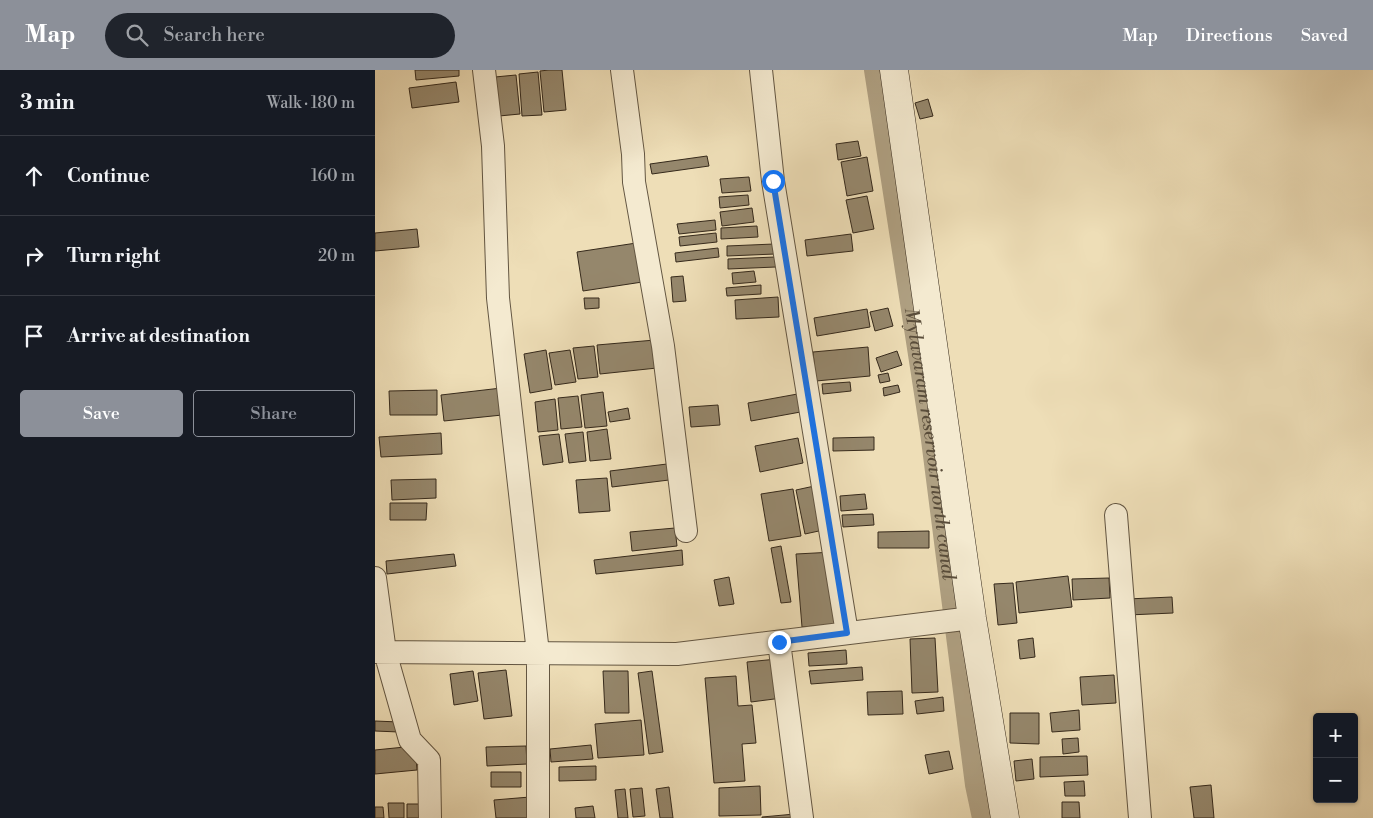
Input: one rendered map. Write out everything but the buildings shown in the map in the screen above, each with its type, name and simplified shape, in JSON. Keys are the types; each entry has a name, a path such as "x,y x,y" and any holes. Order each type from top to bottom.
{"main road":[{"path":"894,70 972,618 1005,818"}],"street":[{"path":"484,70 493,146 498,298 537,653 538,818"},
{"path":"622,70 633,154 634,182 663,346 686,531"},
{"path":"761,70 773,181 847,633"},
{"path":"1116,515 1139,818"},
{"path":"375,578 380,652 410,740 429,760 430,818"},
{"path":"380,652 677,654 972,618"},
{"path":"779,642 802,818"}],"waterway":[{"name":"Mylavaram reservoir north canal","path":"874,70 930,432 975,785 982,818"}],"route":[{"path":"773,181 847,633 779,642"}]}
